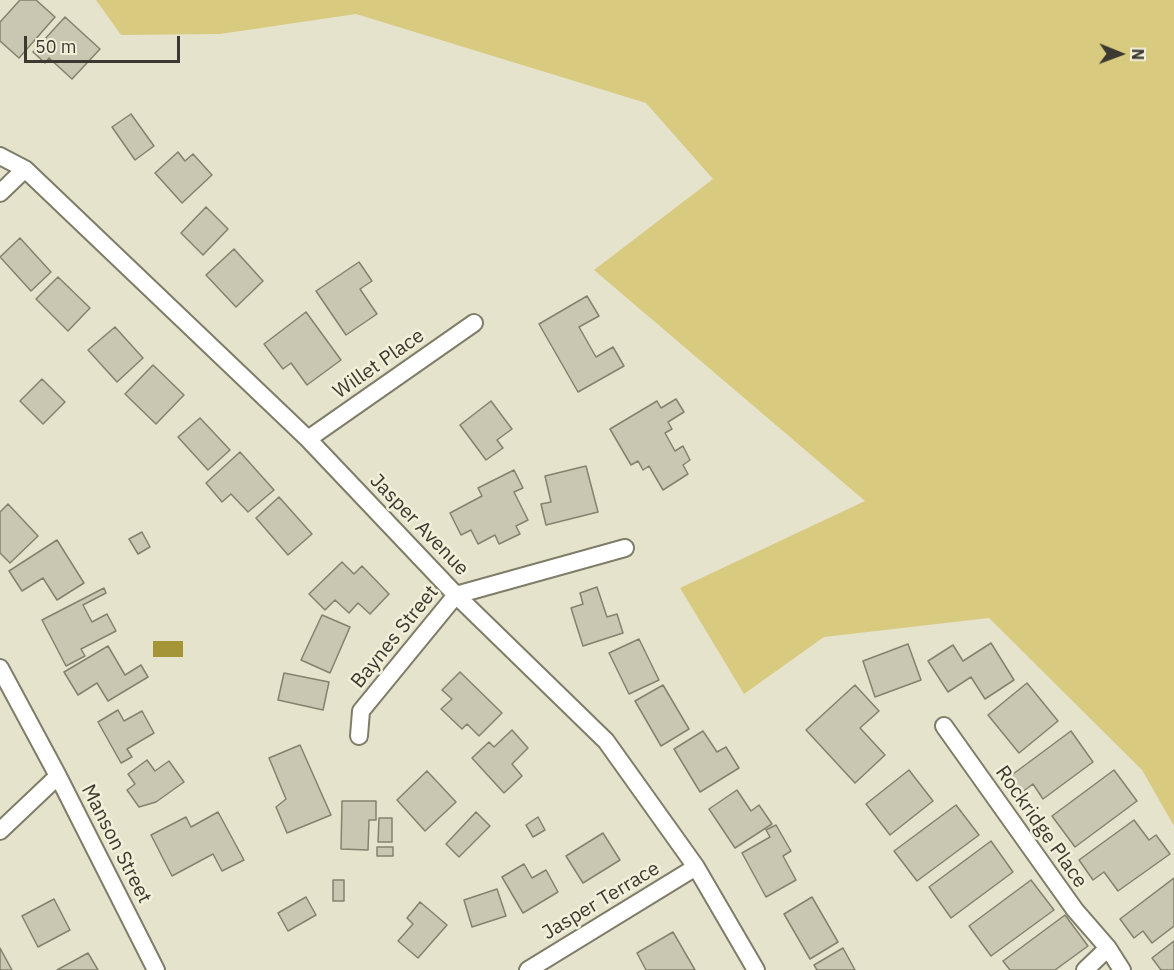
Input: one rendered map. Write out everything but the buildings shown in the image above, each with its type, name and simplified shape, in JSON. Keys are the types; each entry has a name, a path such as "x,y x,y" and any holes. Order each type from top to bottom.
{"street":[{"name":"Jasper Avenue","path":"0,156 25,169 308,439 456,595 606,741 696,867 756,970"},
{"path":"0,193 25,169"},
{"name":"Willet Place","path":"308,439 474,323"},
{"name":"Baynes Street","path":"358,735 361,711 456,595 625,548"},
{"path":"0,668 58,776"},
{"name":"Rockridge Place","path":"944,726 1075,910 1108,948 1122,970"},
{"name":"Manson Street","path":"0,831 58,776 156,970"},
{"name":"Jasper Terrace","path":"528,970 696,867"},
{"path":"1085,970 1108,948"}],"shaded area":[{"path":"96,0 1174,0 1174,826 1142,770 989,618 824,637 744,694 680,588 865,501 594,270 713,179 646,103 356,14 220,34 121,35"},
{"path":"153,641 183,641 183,657 153,657"}]}
